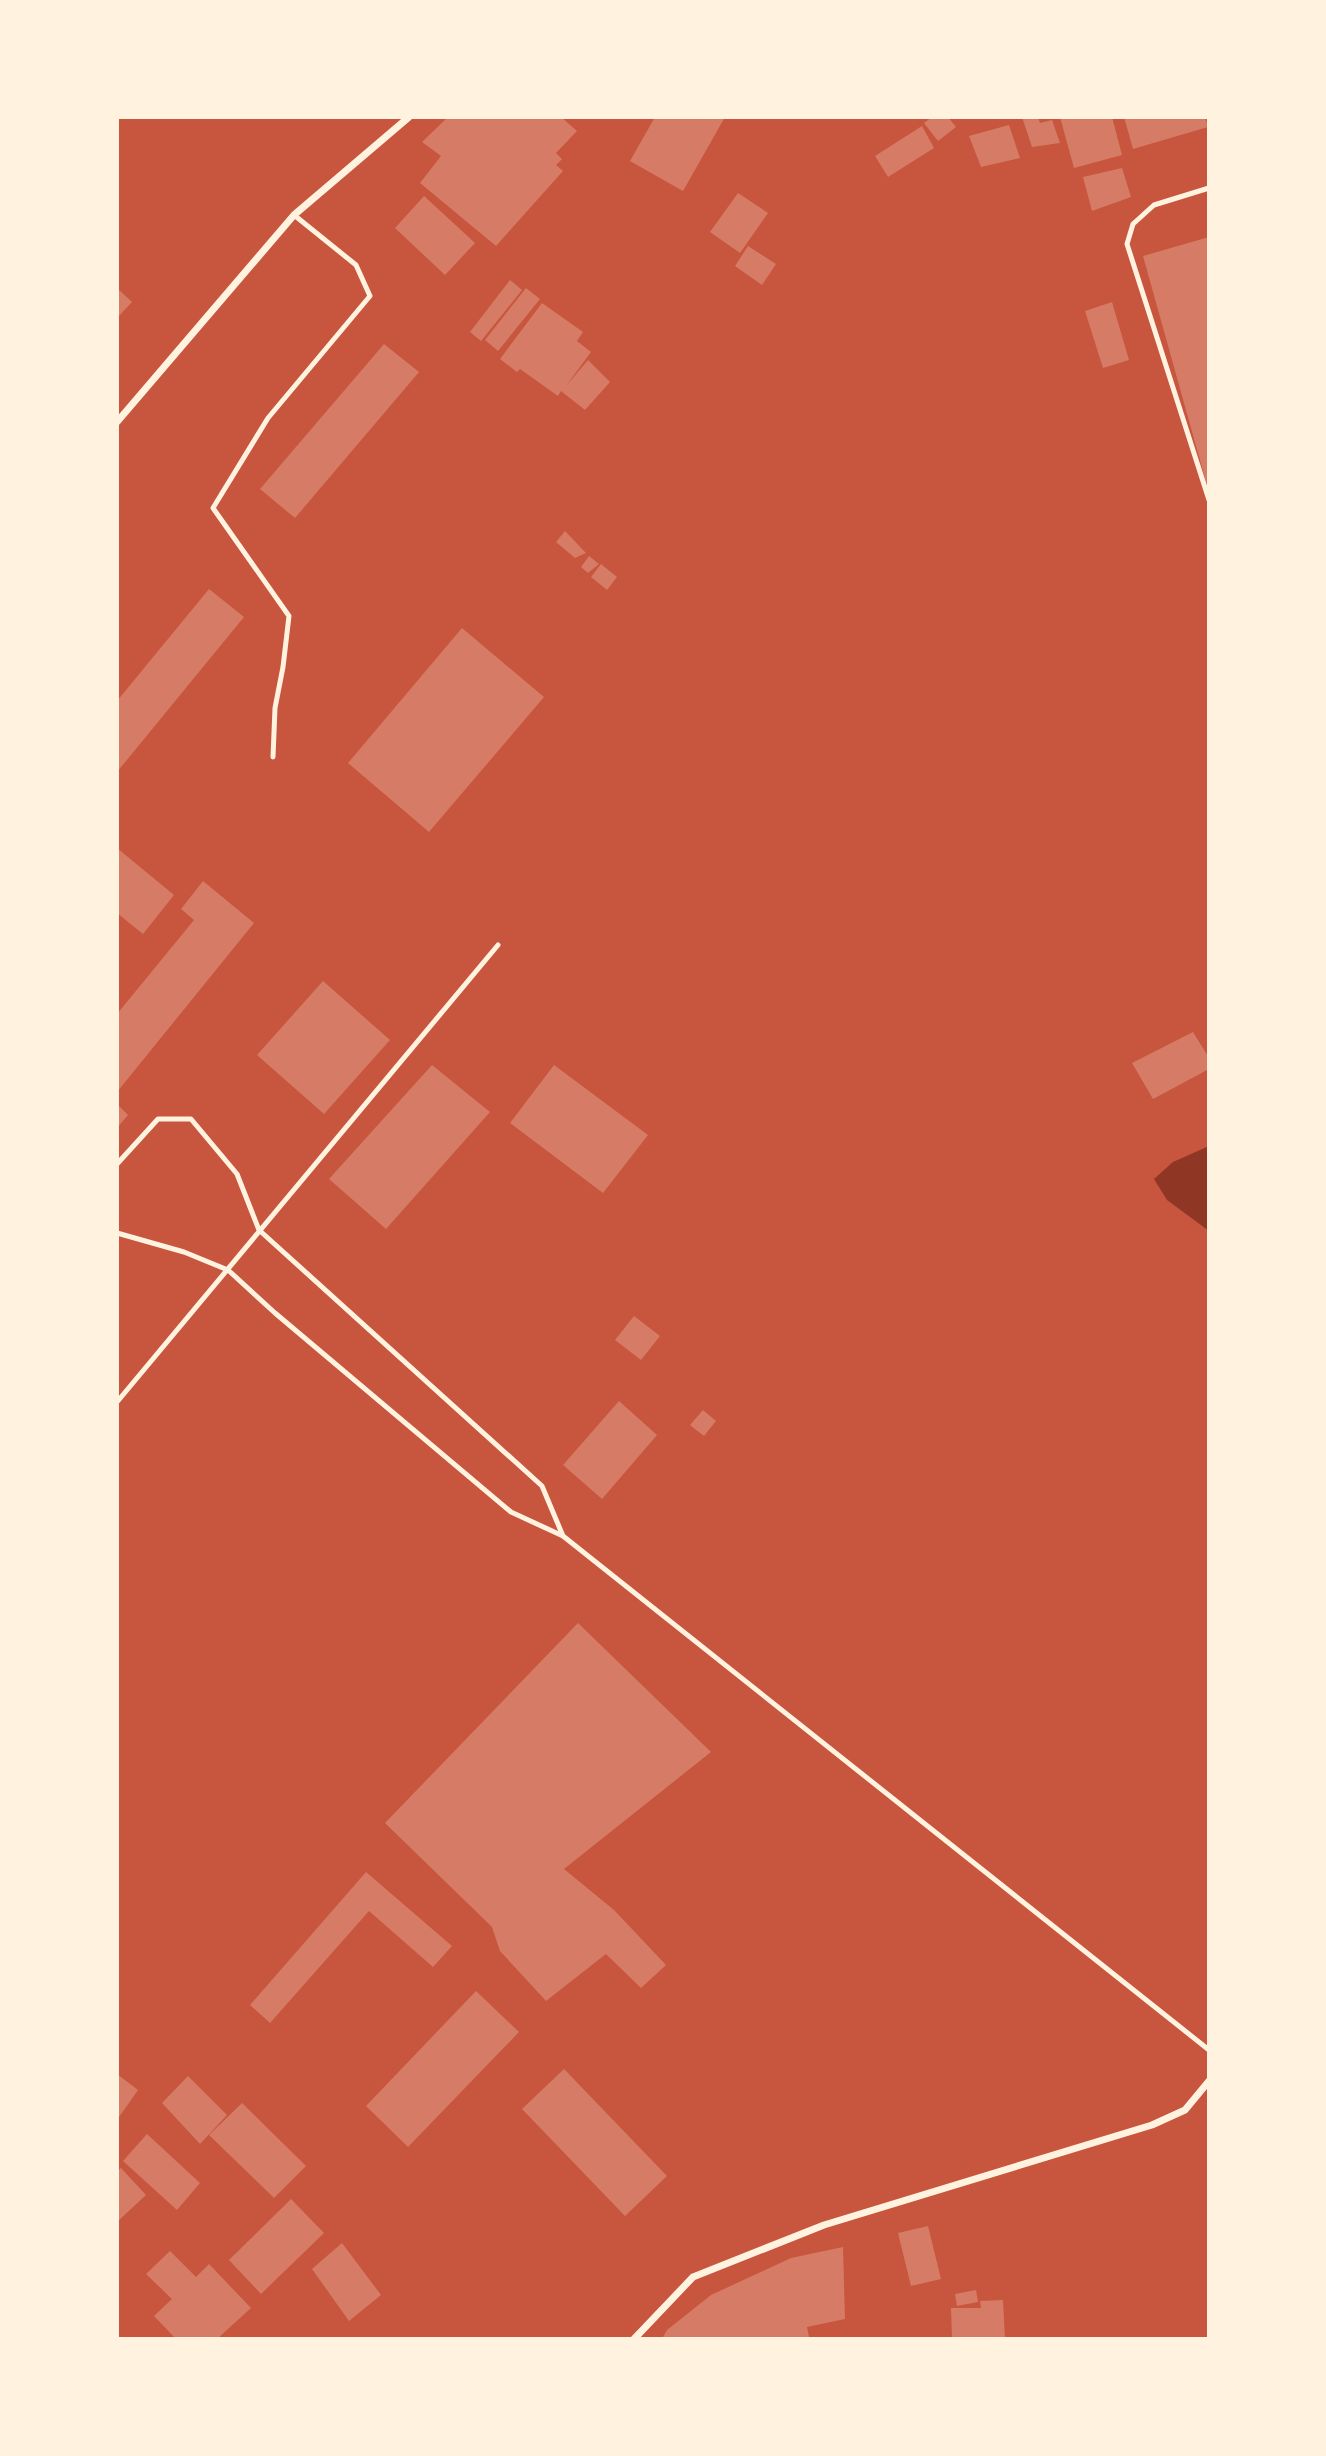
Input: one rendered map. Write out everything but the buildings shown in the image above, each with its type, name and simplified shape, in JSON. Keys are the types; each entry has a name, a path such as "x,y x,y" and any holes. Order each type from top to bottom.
{"street":[{"path":"117,422 294,215 409,117"},
{"path":"634,2339 693,2277 824,2225 1152,2125 1185,2110 1209,2081"}],"lane":[{"path":"1209,188 1154,205 1133,224 1127,244 1209,500"},
{"path":"273,757 275,708 289,616 214,508 268,418 370,296 356,265 294,215"},
{"path":"117,1402 498,945"},
{"path":"117,1164 158,1119 191,1119 237,1174 259,1230 542,1486 563,1536"},
{"path":"117,1233 184,1252 228,1270 275,1313 511,1512 563,1536 1209,2050"}],"shaded area":[{"path":"1209,1146 1209,1231 1167,1200 1154,1179 1173,1162"}]}
